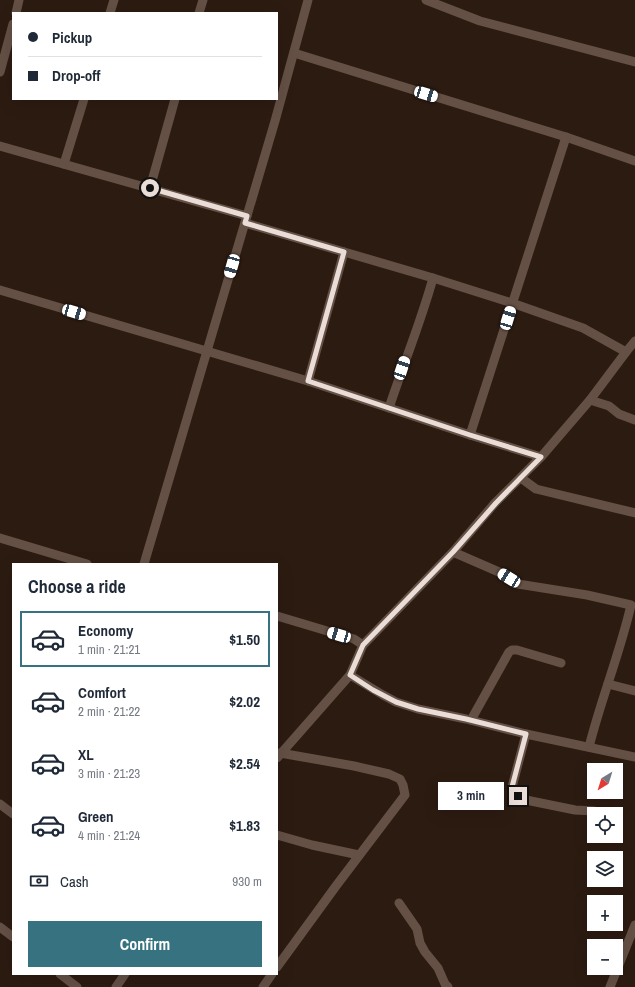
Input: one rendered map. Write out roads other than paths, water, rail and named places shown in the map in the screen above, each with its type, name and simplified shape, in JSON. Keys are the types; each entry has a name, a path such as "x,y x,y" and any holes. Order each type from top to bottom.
{"street":[{"path":"16,12 20,0"},
{"path":"110,12 114,0"},
{"path":"199,12 203,0"},
{"path":"144,563 246,219 308,0"},
{"path":"426,0 480,21 635,62"},
{"path":"0,72 12,28"},
{"path":"294,53 566,137 635,161"},
{"path":"64,164 84,100"},
{"path":"150,188 175,100"},
{"path":"470,435 566,137"},
{"path":"0,146 150,188 344,252 433,278 582,328 626,352"},
{"path":"308,381 344,252"},
{"path":"388,408 406,355 425,307 433,278"},
{"path":"0,290 308,381 541,457"},
{"path":"279,756 350,675 363,645 453,552 496,503 541,457 590,400 635,341"},
{"path":"590,400 609,406 619,414 635,420"},
{"path":"521,478 536,489 635,513"},
{"path":"0,538 84,563"},
{"path":"453,552 499,572 518,584 587,595 631,605 627,623 596,720 589,747"},
{"path":"278,616 354,639 363,645"},
{"path":"470,720 509,652 512,650 517,650 561,663"},
{"path":"350,675 373,690 396,702 418,709 635,757"},
{"path":"608,684 635,691"},
{"path":"526,734 512,787 514,791 518,796 526,800 575,810 587,811"},
{"path":"278,966 405,795 400,779 389,774 354,766 279,756"},
{"path":"0,804 12,813"},
{"path":"278,835 359,855"},
{"path":"399,903 417,929 420,942 425,952 438,968 445,984 448,987"},
{"path":"610,987 635,925"},
{"path":"0,927 12,936"},
{"path":"61,975 77,987"},
{"path":"116,987 124,975"},
{"path":"263,987 271,975"}]}
